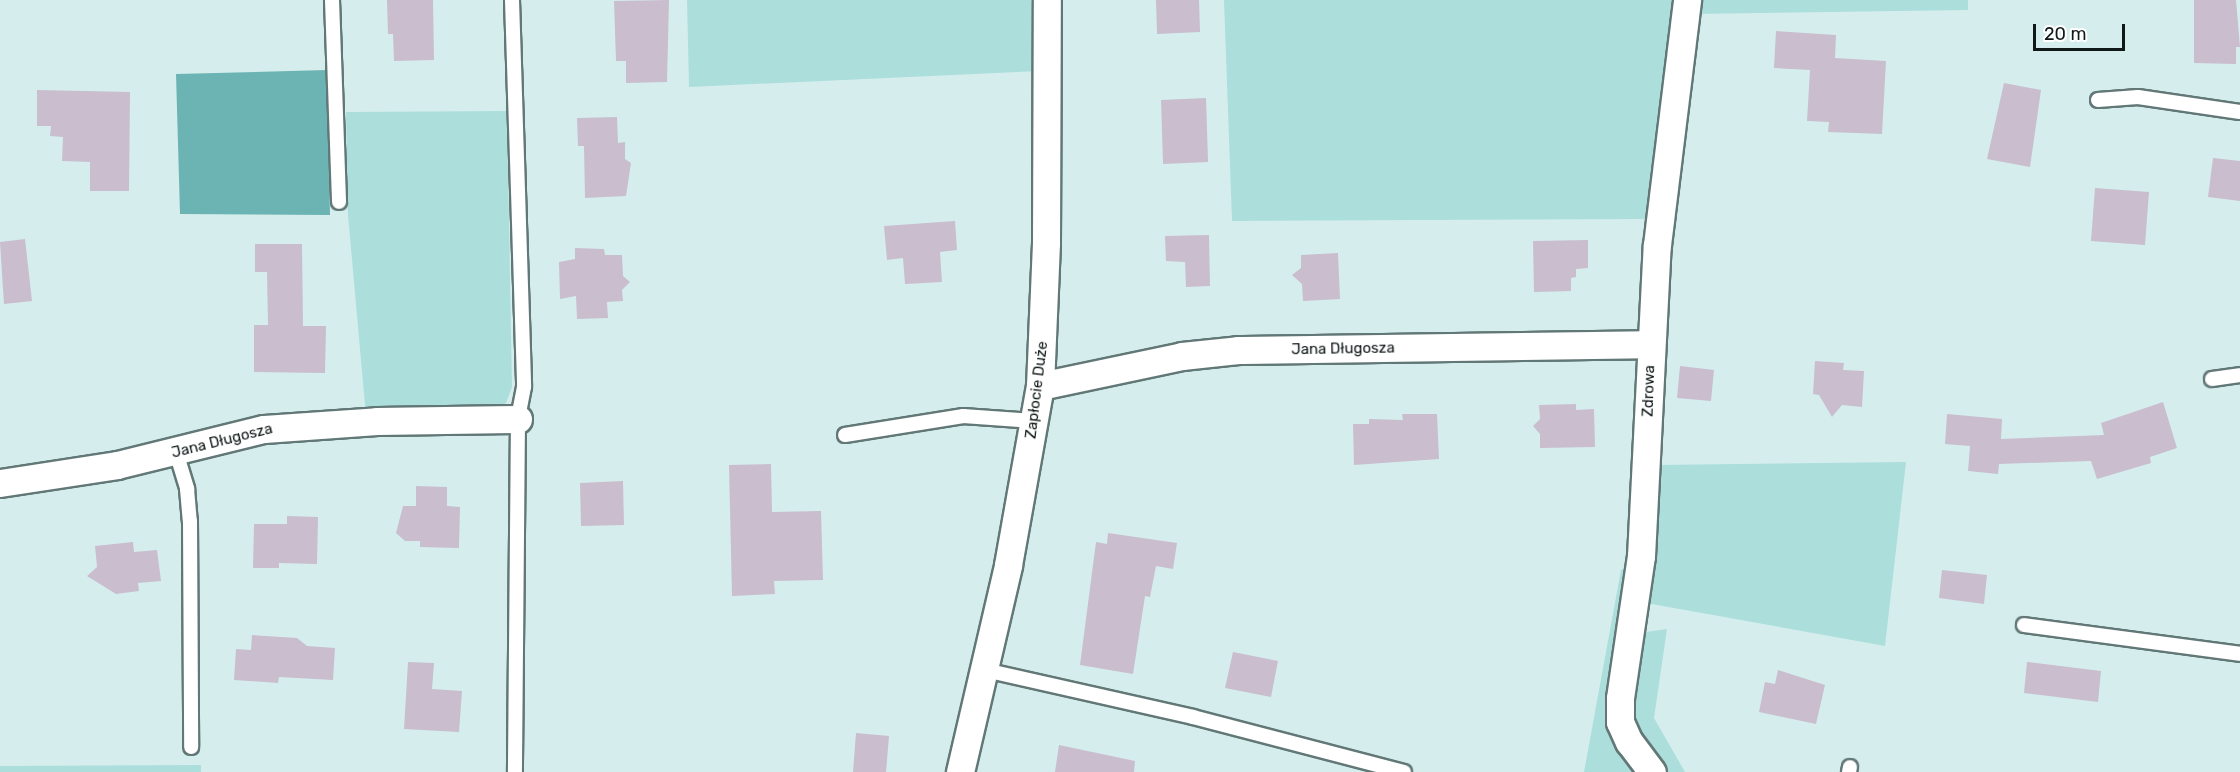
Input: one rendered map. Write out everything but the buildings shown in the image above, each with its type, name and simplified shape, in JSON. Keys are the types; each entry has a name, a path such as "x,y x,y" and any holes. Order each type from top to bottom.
{"street":[{"name":"Zapłocie Duże","path":"960,772 985,670 1040,386 1046,243 1047,0"},
{"name":"Zdrowa","path":"1652,772 1629,742 1620,722 1620,698 1641,556 1649,344 1687,0"},
{"name":"Jana Długosza","path":"1040,386 1182,356 1238,350 1649,344"},
{"name":"Jana Długosza","path":"0,483 177,452 264,429 298,425 518,419"}],"lane":[{"path":"332,0 339,202"},
{"path":"512,0 524,387 518,419 515,772"},
{"path":"2098,100 2138,97 2240,112"},
{"path":"2212,380 2240,375"},
{"path":"845,435 963,416 1034,421"},
{"path":"177,452 187,489 190,521 191,747"},
{"path":"2024,625 2240,654"},
{"path":"985,670 1193,717 1404,772"}],"shaded area":[{"path":"687,0 1036,0 1039,71 689,87"},
{"path":"1224,0 1680,0 1654,219 1232,221"},
{"path":"1693,0 1968,0 1968,10 1692,14"},
{"path":"327,70 330,215 180,214 176,74"},
{"path":"507,111 512,387 506,403 490,413 366,416 348,215 346,112"},
{"path":"1906,462 1885,646 1646,603 1657,465"},
{"path":"1631,566 1610,710 1639,772 1584,772 1621,570"},
{"path":"1667,629 1654,718 1685,772 1663,772 1631,727 1628,704 1639,633"},
{"path":"201,765 201,772 0,772 0,766"}]}
